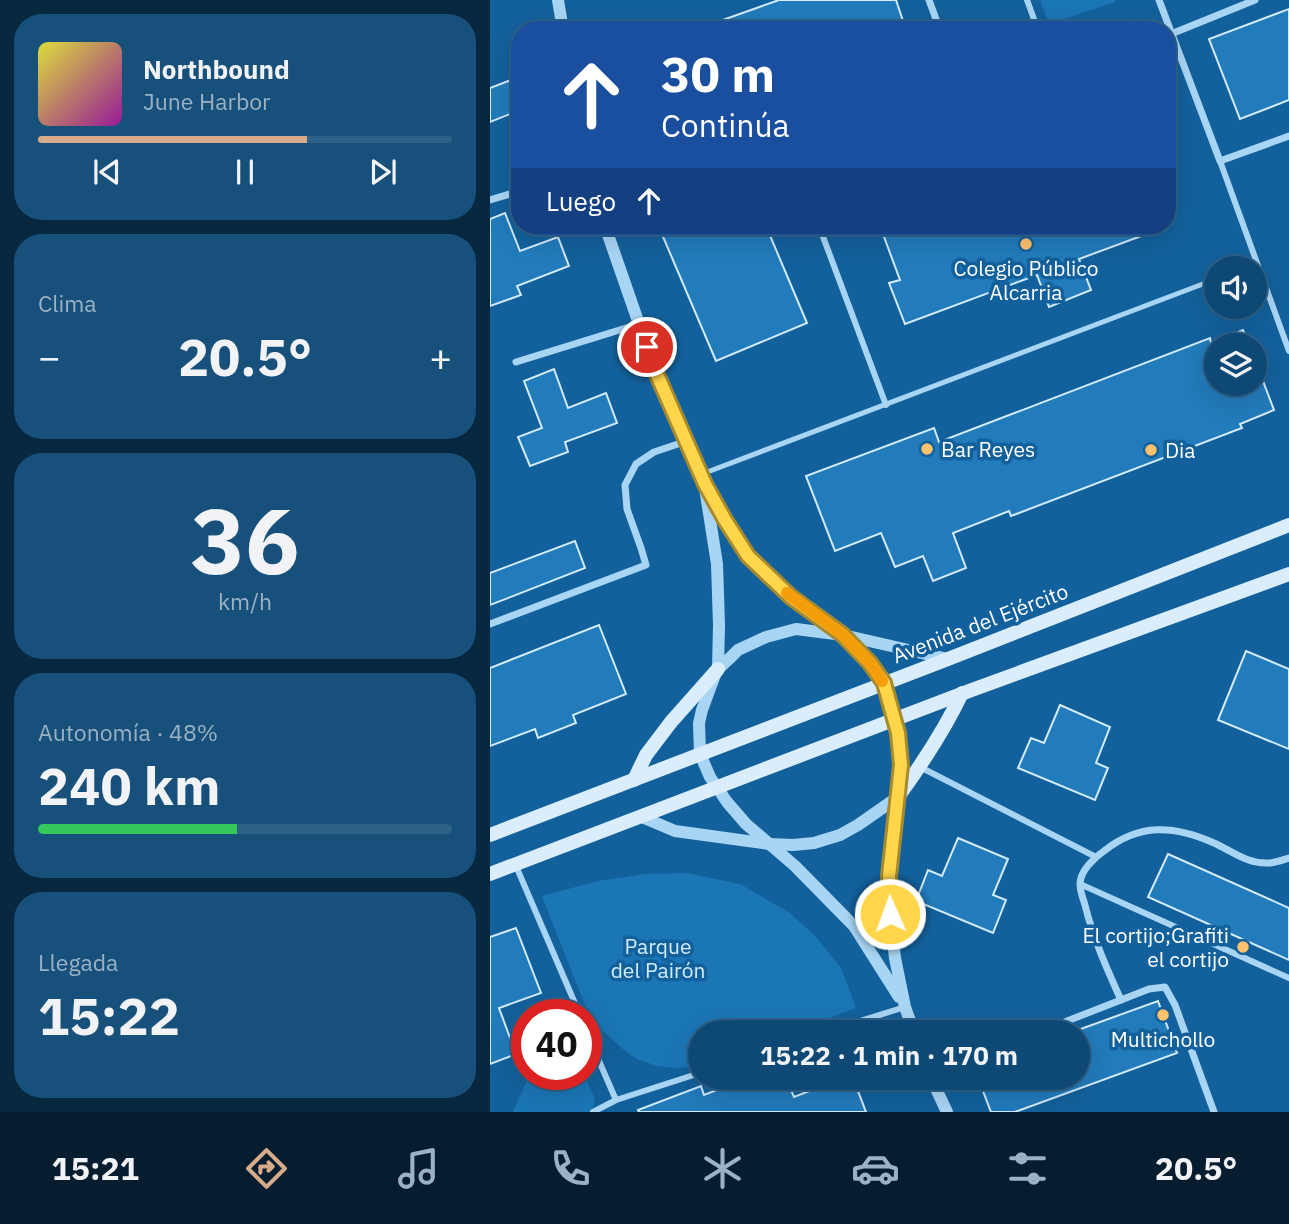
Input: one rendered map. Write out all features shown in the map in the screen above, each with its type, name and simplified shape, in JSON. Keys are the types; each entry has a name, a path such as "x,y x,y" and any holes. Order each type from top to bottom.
{"main road":[{"name":"Avenida del Ejército","path":"490,835 1289,525"},
{"path":"490,874 962,693 1289,574"},
{"path":"634,780 646,755 718,669"},
{"path":"898,797 947,724 962,693"}],"street":[{"path":"558,0 561,21"},
{"path":"929,0 937,21"},
{"path":"1027,0 1035,21"},
{"path":"1159,0 1166,21"},
{"path":"1176,32 1255,0"},
{"path":"1176,47 1289,351"},
{"path":"1220,161 1289,136"},
{"path":"490,200 511,194"},
{"path":"608,235 655,370 703,479 725,520 748,556 791,597 843,635 870,663 884,683 896,719 901,765 889,896 895,958 910,1020"},
{"path":"822,235 886,405"},
{"path":"516,362 639,324"},
{"path":"490,624 646,565 627,509 625,485 636,464 654,452 687,441"},
{"path":"703,479 716,564 719,625 718,669 699,723 700,754 710,777 746,824 795,866 854,926 905,1007"},
{"path":"718,669 738,650 766,637 796,629 843,635 948,659"},
{"path":"920,767 1096,857"},
{"path":"642,817 675,831 769,844 814,843 840,835 898,797"},
{"path":"1121,1000 1091,930 1080,884 1083,873 1096,857 1118,839 1143,831 1163,829 1182,832 1214,843 1244,860 1268,863 1289,858"},
{"path":"515,864 573,999"},
{"path":"1080,884 1289,978"},
{"path":"1070,1020 1149,989 1164,987 1175,1005 1214,1112"},
{"path":"863,1020 905,1007"},
{"path":"602,1068 616,1100"},
{"path":"593,1112 616,1100 688,1077"},
{"path":"937,1090 947,1112"}],"lane":[{"path":"703,479 886,405 1204,284"}],"green space":[{"path":"1040,0 1115,0 1058,21 1048,21"},
{"name":"Parque del Pairón","path":"687,873 740,884 790,913 816,937 841,968 856,1008 824,1020 688,1020 688,1067 657,1066 637,1059 602,1030 602,999 582,999 542,896 598,881 646,874"},
{"path":"523,1090 591,1090 595,1100 592,1112 513,1112"}],"building":[{"path":"779,0 896,0 903,21 720,21"},
{"path":"1289,9 1289,100 1240,119 1209,39"},
{"path":"511,80 511,114 490,122 490,88"},
{"path":"505,213 511,235 514,235 520,251 558,237 569,266 517,286 521,295 490,306 490,219"},
{"path":"662,235 770,235 807,323 716,361"},
{"path":"883,235 1144,235 1079,259 1091,290 1049,307 1037,275 905,324 889,283 900,280"},
{"path":"1204,340 1204,396 1267,396 1267,392 1274,410 1240,424 1242,428 1011,516 1009,511 953,533 966,568 933,581 923,556 895,567 881,533 835,551 806,476 934,428 939,442"},
{"path":"554,369 568,408 606,393 617,423 565,442 568,452 530,466 518,437 542,428 524,381"},
{"path":"575,541 585,568 490,605 490,573"},
{"path":"599,625 626,694 573,715 576,723 538,738 535,729 490,746 490,668"},
{"path":"1246,651 1289,669 1289,749 1218,720"},
{"path":"1060,705 1110,727 1096,763 1108,768 1095,800 1018,768 1031,738 1044,743"},
{"path":"958,838 1008,859 993,895 1006,900 993,933 916,901 928,870 942,876"},
{"path":"1168,854 1289,908 1289,960 1148,897"},
{"path":"516,928 541,993 524,999 511,999 511,1004 499,1008 511,1040 511,1056 490,1064 490,937"},
{"path":"1158,1001 1177,1053 1090,1085 1090,1026"},
{"path":"690,1090 702,1090 704,1095 717,1090 791,1090 794,1097 812,1090 858,1090 866,1112 638,1110"},
{"path":"983,1090 1075,1090 1015,1112 991,1112"}],"slow traffic":[{"path":"787,593 843,635 870,663 882,681"}],"place":[{"name":"Colegio Público Alcarria","path":"1026,244"},
{"name":"Bar Reyes","path":"927,449"},
{"name":"Dia","path":"1151,450"},
{"name":"El cortijo;Grafiti el cortijo","path":"1243,947"},
{"name":"Multichollo","path":"1163,1015"}],"route":[{"path":"647,347 705,484 748,556 791,597 843,635 870,663 884,683 896,719 901,765 889,876 890,914"}]}
